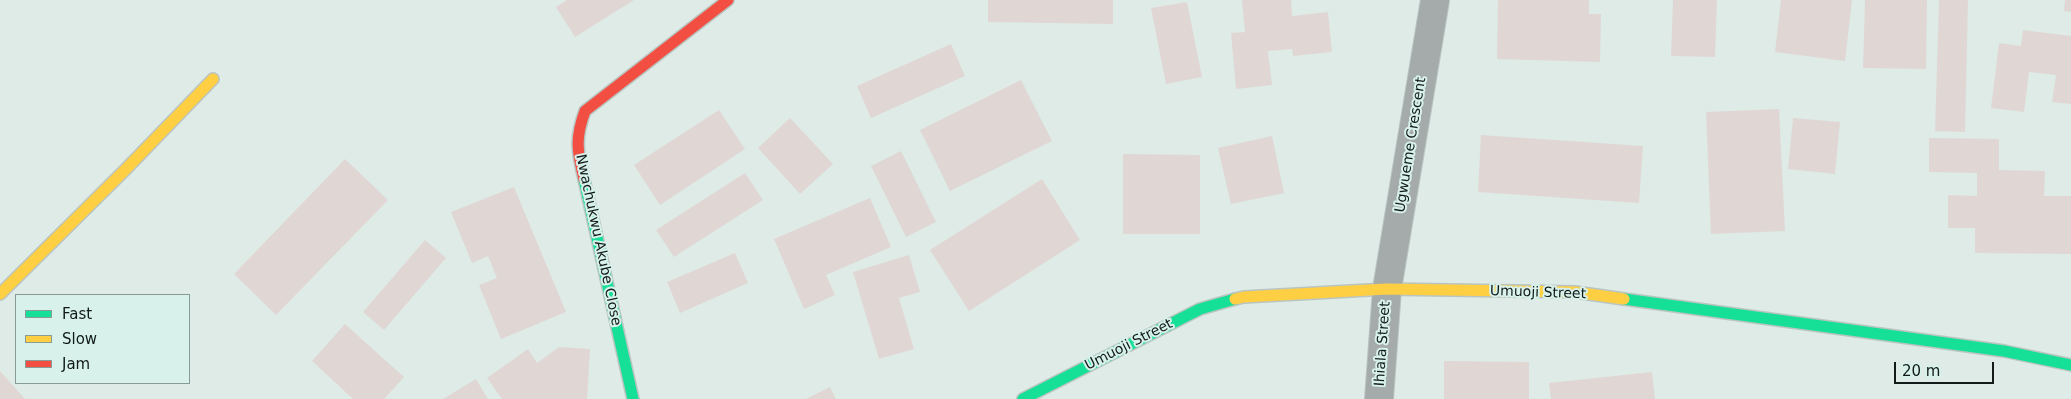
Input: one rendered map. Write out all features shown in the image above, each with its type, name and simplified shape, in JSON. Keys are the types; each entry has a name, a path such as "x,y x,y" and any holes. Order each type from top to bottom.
{"street":[{"name":"Nwachukwu Akube Close","path":"633,399 578,149 580,125 585,111 728,0"},
{"name":"Ugwueme Crescent","path":"1387,290 1435,0"},
{"path":"0,294 126,169 213,79"},
{"name":"Umuoji Street","path":"1023,399 1200,309 1244,296 1387,290 1575,292 2004,351 2071,365"},
{"name":"Ihiala Street","path":"1379,399 1387,290"}],"building":[{"path":"567,0 634,0 575,37 556,7"},
{"path":"988,0 1113,0 1113,24 988,22"},
{"path":"1242,0 1291,0 1292,16 1328,12 1332,52 1293,56 1292,49 1268,51 1272,85 1236,89 1231,33 1245,32"},
{"path":"1498,0 1589,0 1589,14 1601,14 1600,62 1497,59"},
{"path":"1673,0 1717,0 1715,57 1671,56"},
{"path":"1781,0 1852,0 1845,61 1775,52"},
{"path":"1865,0 1927,0 1926,69 1863,68"},
{"path":"1939,0 1968,0 1965,132 1935,131"},
{"path":"2065,0 2071,0 2071,12 2064,11"},
{"path":"1187,2 1202,77 1166,84 1151,8"},
{"path":"2023,30 2071,36 2071,104 2052,102 2056,75 2029,72 2024,112 1991,108 1999,43 2021,46"},
{"path":"951,44 965,76 871,118 857,86"},
{"path":"1021,80 1052,141 950,191 920,130"},
{"path":"1779,109 1785,231 1711,234 1706,112"},
{"path":"719,110 745,149 660,205 634,165"},
{"path":"790,118 833,164 800,194 758,148"},
{"path":"1793,118 1840,122 1835,174 1788,169"},
{"path":"1481,135 1643,146 1639,203 1478,192"},
{"path":"1272,136 1284,193 1231,204 1218,148"},
{"path":"1929,138 1999,139 1999,170 2045,171 2044,196 2071,196 2071,254 1975,253 1975,228 1948,228 1948,195 1977,196 1977,173 1929,172"},
{"path":"901,151 936,222 906,237 871,166"},
{"path":"1123,154 1200,155 1200,234 1123,234"},
{"path":"345,159 388,200 276,315 234,274"},
{"path":"745,173 763,200 674,257 656,230"},
{"path":"1042,179 1080,240 969,311 930,250"},
{"path":"514,187 566,312 501,339 479,285 497,278 488,256 472,263 451,212"},
{"path":"870,198 891,247 826,275 835,295 804,309 774,239"},
{"path":"425,240 446,258 384,330 363,312"},
{"path":"735,253 748,283 680,313 667,282"},
{"path":"909,255 920,292 899,298 914,349 879,359 853,272"},
{"path":"345,324 404,377 384,399 353,399 312,361"},
{"path":"559,347 590,349 587,399 502,399 487,378 528,349 537,363"},
{"path":"1444,361 1529,362 1529,399 1444,399"},
{"path":"0,371 25,399 0,399"},
{"path":"1652,372 1655,399 1551,399 1549,383"},
{"path":"476,379 488,399 443,399"},
{"path":"830,387 836,399 806,399"}],"traffic: fast":[{"path":"584,179 633,399"},
{"path":"1023,399 1200,309 1235,299"},
{"path":"1624,299 2004,351 2071,365"}],"traffic: slow":[{"path":"0,294 126,169 213,79"},
{"path":"1235,299 1387,289 1575,292 1624,299"}],"traffic: jam":[{"path":"584,179 578,137 585,111 728,0"}]}
